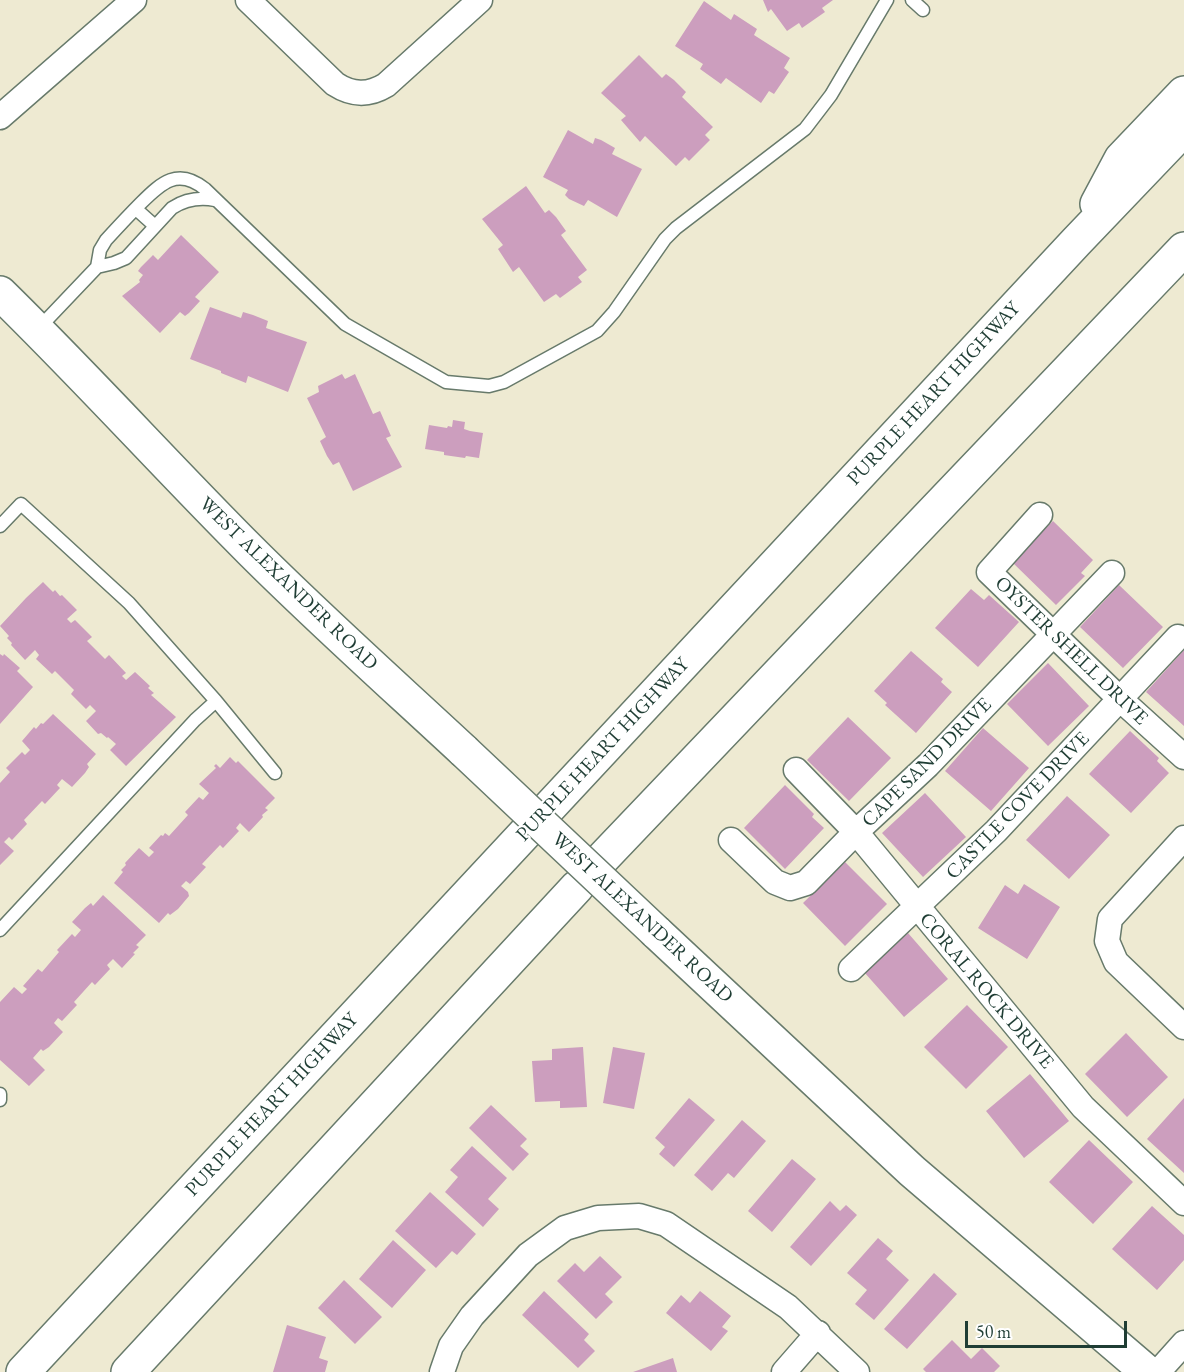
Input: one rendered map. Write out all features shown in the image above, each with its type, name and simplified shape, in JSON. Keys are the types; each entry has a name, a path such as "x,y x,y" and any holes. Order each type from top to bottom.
{"main road":[{"path":"1076,242 1122,159 1184,93"},
{"name":"PURPLE HEART HIGHWAY","path":"23,1372 1184,129"},
{"path":"601,860 1184,249"},
{"name":"WEST ALEXANDER ROAD","path":"0,293 254,554 912,1171 1147,1372"},
{"path":"128,1372 576,887"}],"street":[{"path":"0,117 134,0"},
{"path":"248,0 335,84 352,93 361,94 378,90 386,85 480,0"},
{"name":"OYSTER SHELL DRIVE","path":"1040,515 989,572 1121,700 1184,757"},
{"name":"CAPE SAND DRIVE","path":"730,840 775,882 790,888 806,883 856,832 928,765 1112,573"},
{"name":"CASTLE COVE DRIVE","path":"851,969 996,831 1178,637"},
{"name":"CORAL ROCK DRIVE","path":"796,770 856,832 916,908 1083,1107 1184,1203"},
{"path":"1184,838 1110,919 1107,941 1116,962 1184,1027"},
{"path":"442,1372 451,1346 472,1316 528,1254 565,1227 598,1218 639,1216 666,1224 788,1307 857,1372"},
{"path":"784,1372 818,1333"},
{"path":"1158,1372 1184,1343"}],"lane":[{"path":"38,330 97,267 100,250 106,240 161,184 180,178 198,183 345,324 446,382 489,386 498,384 597,331 614,312 675,228 805,129 831,95 887,0"},
{"path":"912,0 923,10"},
{"path":"97,267 126,258 172,208 180,203 197,198 215,200"},
{"path":"136,209 155,226"},
{"path":"0,526 21,504 129,603 216,701 275,773"},
{"path":"0,930 195,720 216,701"},
{"path":"0,1094 0,1100"}],"building":[{"path":"763,0 833,0 822,8 825,12 802,28 799,23 787,31 771,9 768,12"},
{"path":"704,1 731,20 734,14 757,29 754,35 790,58 784,68 789,72 774,94 769,91 761,103 726,78 721,84 700,69 703,64 675,46"},
{"path":"639,55 662,78 666,74 674,80 686,92 682,97 713,127 705,135 710,140 689,161 685,157 676,166 645,136 640,142 621,120 626,116 601,93"},
{"path":"568,130 593,144 595,138 601,140 615,148 612,154 642,169 617,217 588,200 584,206 569,199 565,195 568,190 543,177"},
{"path":"526,186 545,213 549,210 556,217 566,231 561,235 587,270 578,277 582,282 560,298 556,294 544,302 519,267 513,272 498,249 503,245 482,219"},
{"path":"181,235 219,272 195,297 200,301 189,313 185,316 180,312 160,333 122,296 140,282 143,275 138,271 141,267 153,255 158,260"},
{"path":"210,307 241,318 243,312 253,315 268,321 266,328 307,342 288,392 248,376 246,383 190,359"},
{"path":"342,374 345,379 355,374 373,414 380,411 391,436 386,438 402,467 353,491 339,462 333,465 327,456 320,441 326,437 307,398 319,392 318,386"},
{"path":"453,420 465,422 464,429 483,433 479,458 444,455 444,452 425,449 429,425 452,427"},
{"path":"1053,521 1093,560 1081,573 1085,576 1056,605 1012,562"},
{"path":"43,582 53,592 55,590 60,596 62,595 77,610 67,619 71,623 75,620 92,637 87,641 105,659 109,655 126,673 122,676 126,680 135,672 150,686 148,688 154,693 151,695 176,717 126,766 110,750 116,744 101,733 98,734 86,721 96,711 90,705 86,709 71,694 74,690 55,671 52,674 36,659 39,655 35,650 25,660 11,645 12,643 7,638 9,636 0,626"},
{"path":"1119,585 1163,627 1123,668 1080,627"},
{"path":"971,589 984,600 989,595 1019,622 978,667 935,628"},
{"path":"1184,650 1184,726 1146,692"},
{"path":"911,651 943,679 941,682 952,692 916,733 885,705 887,703 874,691"},
{"path":"0,654 3,656 4,654 20,668 17,671 33,687 0,724"},
{"path":"1048,663 1089,706 1048,746 1007,704"},
{"path":"53,714 96,754 87,764 89,767 85,773 72,787 62,779 57,785 60,788 45,804 42,801 24,820 27,824 12,840 9,837 4,842 14,851 0,865 0,783 10,772 6,768 22,752 25,755 30,750 22,741 34,727 36,729"},
{"path":"848,717 891,758 849,801 807,760"},
{"path":"983,728 1029,768 991,811 945,771"},
{"path":"1130,731 1159,758 1157,761 1169,773 1131,813 1089,774"},
{"path":"230,757 236,763 238,761 275,798 265,808 268,810 262,815 263,817 249,832 240,823 236,828 239,831 223,848 220,845 202,864 206,867 190,884 186,881 181,886 189,896 178,909 170,915 168,913 159,923 114,883 123,872 121,870 126,865 125,863 139,848 149,857 154,852 149,848 161,835 165,833 169,836 188,815 185,812 199,797 203,800 209,793 199,784 216,768 214,766 216,764 220,768"},
{"path":"785,785 814,814 812,817 824,828 785,869 744,828"},
{"path":"925,793 966,837 923,877 882,833"},
{"path":"1067,796 1110,835 1069,879 1026,840"},
{"path":"845,862 887,904 845,946 803,903"},
{"path":"1024,884 1060,907 1027,959 978,928 1005,885 1018,894"},
{"path":"103,895 146,935 136,945 139,947 133,953 135,954 122,968 113,959 107,965 110,969 95,985 92,982 74,1002 77,1005 62,1021 58,1018 54,1023 63,1032 49,1047 43,1051 41,1049 33,1058 45,1070 29,1086 0,1060 0,1002 14,987 22,994 27,989 23,986 38,969 42,972 59,952 57,950 72,934 75,937 81,930 72,922 85,908 91,903 93,906"},
{"path":"908,933 948,979 904,1017 864,972"},
{"path":"967,1005 1008,1047 966,1089 924,1047"},
{"path":"1126,1033 1168,1077 1127,1117 1085,1074"},
{"path":"583,1047 587,1107 560,1108 560,1101 535,1102 532,1061 552,1060 552,1049"},
{"path":"613,1047 645,1053 634,1109 603,1103"},
{"path":"1030,1074 1069,1121 1024,1158 986,1111"},
{"path":"689,1098 715,1120 674,1167 659,1154 665,1147 655,1138"},
{"path":"1184,1098 1184,1173 1147,1139"},
{"path":"491,1105 527,1139 520,1146 529,1154 513,1171 469,1128"},
{"path":"742,1120 766,1141 734,1178 728,1173 712,1191 694,1175"},
{"path":"1089,1140 1133,1182 1093,1224 1049,1182"},
{"path":"472,1146 507,1178 488,1199 499,1209 483,1227 445,1192 458,1177 450,1170"},
{"path":"792,1159 816,1179 772,1232 748,1211"},
{"path":"430,1192 476,1234 457,1255 452,1251 436,1268 395,1231"},
{"path":"830,1201 840,1211 846,1205 857,1215 811,1266 790,1247"},
{"path":"1152,1206 1184,1235 1184,1260 1157,1290 1112,1249"},
{"path":"878,1238 893,1251 886,1259 909,1280 874,1320 855,1304 867,1290 847,1273"},
{"path":"393,1240 426,1270 392,1308 359,1279"},
{"path":"600,1256 622,1277 605,1294 613,1302 596,1319 557,1281 575,1263 584,1272"},
{"path":"934,1273 957,1294 907,1349 884,1329"},
{"path":"344,1280 382,1317 355,1344 318,1308"},
{"path":"544,1291 589,1334 584,1340 595,1351 578,1368 522,1315"},
{"path":"700,1291 731,1316 722,1327 728,1331 711,1351 666,1313 681,1295 690,1303"},
{"path":"287,1325 326,1337 319,1358 328,1361 325,1372 273,1372"},
{"path":"952,1340 971,1359 982,1348 1000,1366 994,1372 926,1372 923,1369"},
{"path":"673,1358 677,1372 633,1372"}]}
